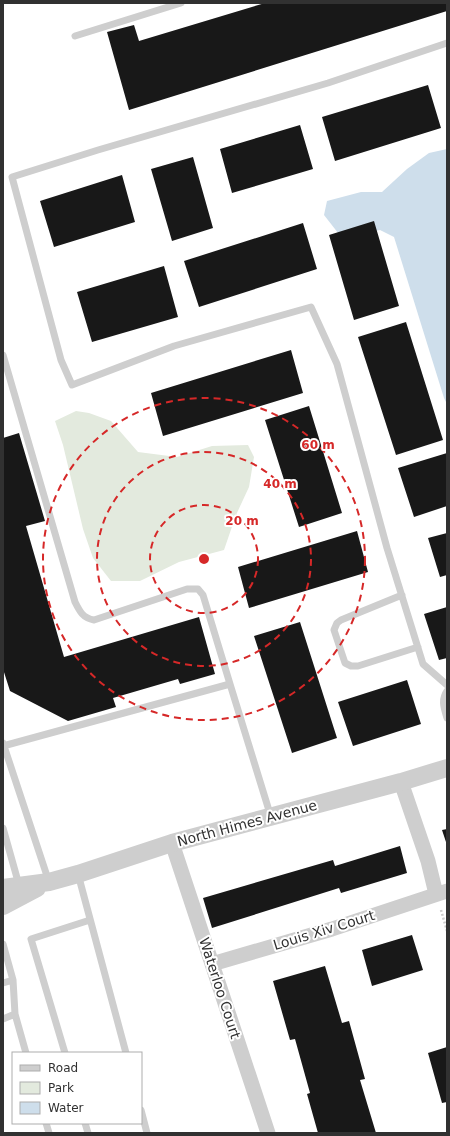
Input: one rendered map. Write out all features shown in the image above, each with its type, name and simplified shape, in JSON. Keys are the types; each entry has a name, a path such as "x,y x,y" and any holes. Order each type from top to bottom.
{"street":[{"name":"North Himes Avenue","path":"3,906 15,890 78,874 172,843 401,782 447,768"},
{"path":"401,782 428,861 441,893"},
{"name":"Waterloo Court","path":"172,843 268,1133"},
{"name":"Louis Xiv Court","path":"212,964 332,929 441,893"}],"lane":[{"path":"75,36 181,3"},
{"path":"447,43 328,83 106,148 12,178 61,360 72,385 174,346 311,307 337,364 387,548 424,664 447,685"},
{"path":"3,355 75,602 81,614 86,618 94,620 187,588 198,589 203,595 270,817"},
{"path":"402,595 341,620 337,623 334,630 345,663 351,666 358,666 418,647"},
{"path":"49,882 3,745 230,684"},
{"path":"447,691 443,696 443,706 447,718"},
{"path":"3,828 15,890"},
{"path":"78,874 126,1052"},
{"path":"65,1052 31,939 90,920"},
{"path":"3,944 14,980 15,1014 26,1052"},
{"path":"3,983 14,980"},
{"path":"3,1018 15,1014"},
{"path":"142,1114 147,1133"}],"path":[{"path":"441,893 447,931"}],"green space":[{"path":"76,411 89,413 111,421 138,452 177,457 212,446 248,445 254,457 249,487 236,515 224,550 179,562 140,581 111,581 93,558 83,529 63,445 55,421"}],"water":[{"path":"447,149 447,404 394,237 380,230 342,238 324,215 327,201 361,192 382,192 407,169 429,153"}],"building":[{"path":"265,3 447,3 447,11 129,110 107,32 134,25 139,41"},
{"path":"428,85 441,128 335,161 322,117"},
{"path":"300,125 313,169 232,193 220,149"},
{"path":"193,157 213,228 172,241 151,169"},
{"path":"122,175 135,222 54,247 40,201"},
{"path":"374,221 399,306 354,320 329,235"},
{"path":"303,223 317,269 199,307 184,261"},
{"path":"164,266 178,317 92,342 77,292"},
{"path":"406,322 443,440 396,455 358,337"},
{"path":"291,350 303,393 163,436 151,393"},
{"path":"309,406 342,513 299,527 265,420"},
{"path":"19,433 45,521 26,526 64,657 199,617 215,674 180,684 178,679 113,698 116,707 68,721 10,691 3,669 3,438"},
{"path":"447,453 447,506 414,517 398,468"},
{"path":"357,531 368,572 249,608 238,567"},
{"path":"447,533 447,575 440,577 428,538"},
{"path":"447,607 447,658 439,660 424,614"},
{"path":"300,622 337,738 292,753 254,636"},
{"path":"407,680 421,724 353,746 338,702"},
{"path":"447,829 447,845 442,830"},
{"path":"400,846 407,873 341,893 339,888 212,928 203,898 333,860 335,866"},
{"path":"412,935 423,970 372,986 362,950"},
{"path":"325,966 342,1023 349,1021 365,1079 360,1080 376,1133 318,1133 307,1094 310,1093 295,1039 290,1040 273,981"},
{"path":"447,1047 447,1102 442,1103 428,1053"}]}
